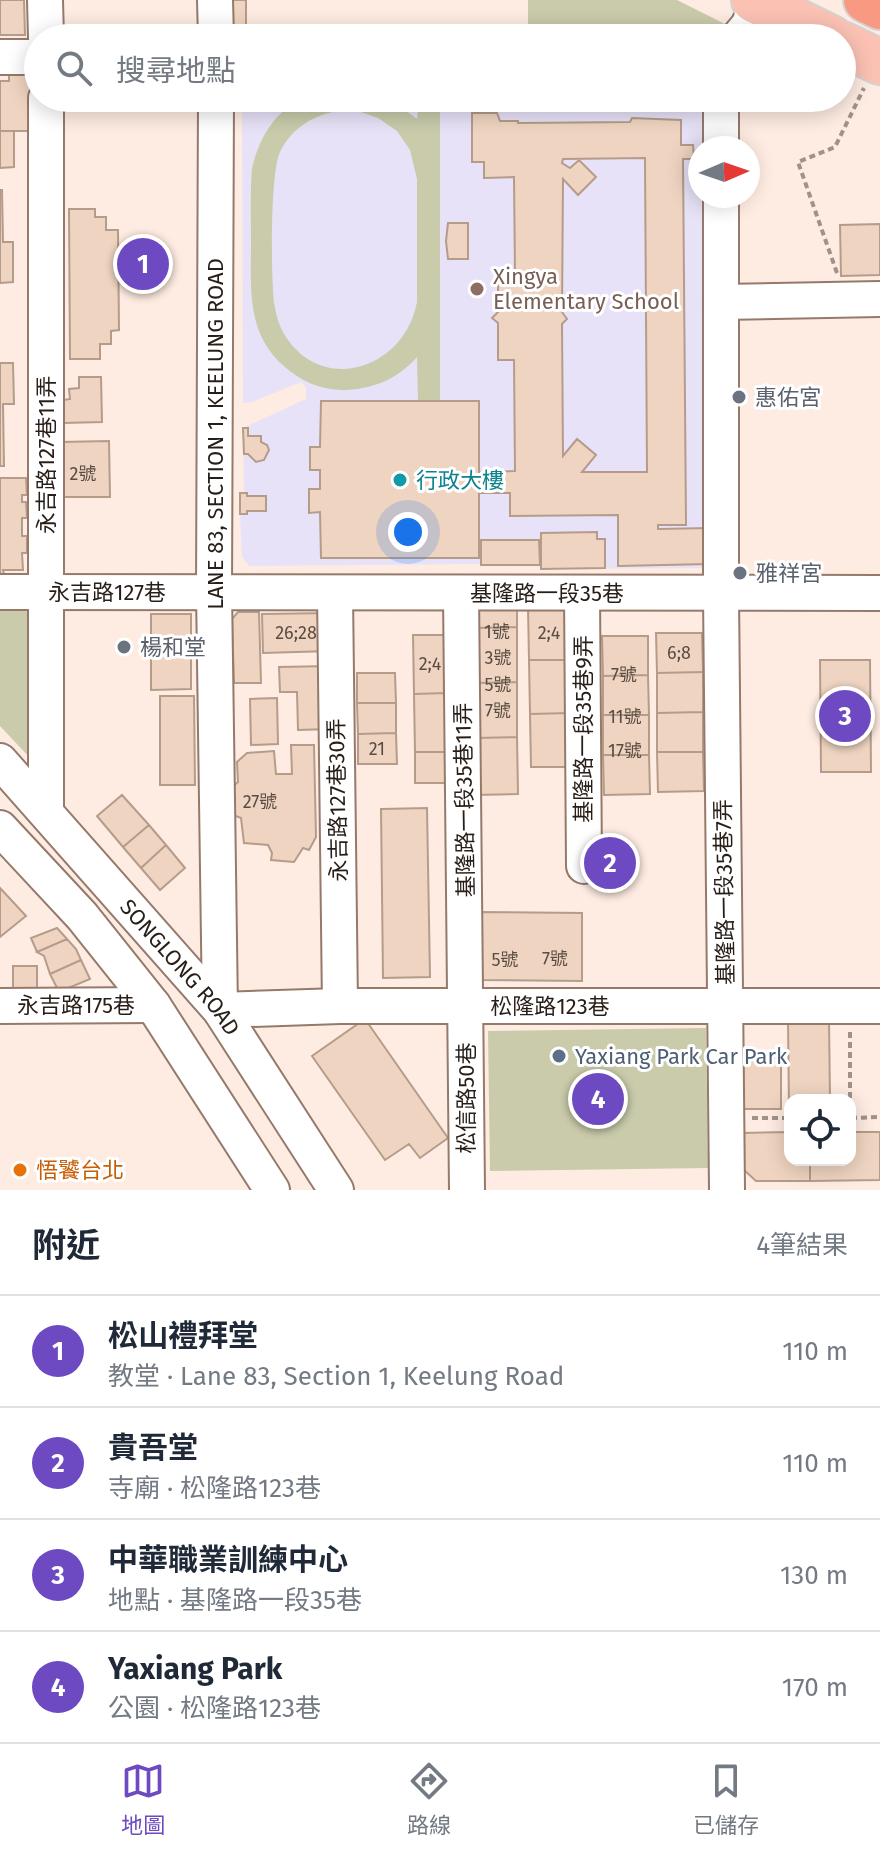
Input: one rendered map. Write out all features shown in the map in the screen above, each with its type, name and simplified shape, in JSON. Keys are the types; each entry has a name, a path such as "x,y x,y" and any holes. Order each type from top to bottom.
{"highway":[{"path":"867,0 880,7"}],"main road":[{"path":"753,10 792,24"}],"street":[{"path":"45,0 46,24"},
{"path":"215,0 216,24"},
{"path":"0,57 24,57"},
{"name":"永吉路127巷11弄","path":"46,112 46,812"},
{"name":"LANE 83, SECTION 1, KEELUNG ROAD","path":"216,112 214,591 220,1010"},
{"path":"721,112 721,136"},
{"name":"基隆路一段35巷7弄","path":"721,208 727,1190"},
{"path":"721,302 880,299"},
{"name":"永吉路127巷","path":"0,592 214,591"},
{"name":"基隆路一段35巷","path":"214,591 335,594 880,593"},
{"name":"基隆路一段35巷11弄","path":"461,593 466,1006"},
{"name":"基隆路一段35巷9弄","path":"582,593 584,866"},
{"name":"永吉路127巷30弄","path":"335,594 340,1006"},
{"name":"SONGLONG ROAD","path":"0,761 220,1010 336,1190"},
{"name":"SONGLONG ROAD","path":"0,828 82,916 153,1005 272,1190"},
{"name":"永吉路175巷","path":"0,1006 153,1005"},
{"name":"松隆路123巷","path":"220,1010 340,1006 865,1006"},
{"name":"松信路50巷","path":"466,1006 467,1190"}],"path":[{"path":"856,85 866,56"},
{"path":"841,300 841,282 798,162 835,147 847,112"},
{"path":"854,1094 865,1006"},
{"path":"856,1118 880,1117"},
{"path":"727,1118 784,1118"}],"shaded area":[{"name":"Xingya Elementary School","path":"242,112 711,112 711,136 688,136 688,208 711,208 708,568 540,569 540,566 480,564 249,566 242,557 240,514 240,493 244,493 243,428 306,399 306,388 301,382 243,403"}],"green space":[{"path":"528,0 677,0 725,24 528,24"},
{"path":"282,112 332,112 311,120 297,130 280,152 274,181 272,271 274,303 283,332 299,352 317,364 338,369 359,367 378,359 396,345 409,326 417,302 417,179 410,150 397,131 378,118 361,112 408,112 417,119 418,112 440,112 440,401 418,401 417,357 401,372 383,382 341,390 311,383 291,372 272,354 263,340 251,294 252,168 259,146"},
{"path":"32,608 31,759 0,726 0,609"},
{"path":"706,1028 708,1168 490,1171 488,1031"}],"building":[{"path":"0,0 24,0 24,35 0,35"},
{"path":"230,0 246,0 246,24 231,24"},
{"path":"9,72 24,72 24,112 32,112 32,131 0,131 0,81 9,81"},
{"path":"472,113 497,113 500,121 518,123 630,122 632,118 681,120 681,145 688,145 688,159 683,159 686,525 658,525 658,529 709,528 709,564 618,566 618,515 510,516 510,493 481,493 481,472 515,471 514,360 498,360 498,323 492,318 498,312 498,274 515,274 514,177 484,178 484,162 472,162","holes":["645,158 647,472 582,472 596,455 577,439 563,456 562,324 567,319 562,312 563,179 578,195 596,177 579,160 570,168 562,163 563,159"]},
{"path":"0,131 14,131 14,167 0,168"},
{"path":"0,190 3,242 13,242 13,282 0,283"},
{"path":"69,209 95,209 95,217 106,217 106,230 118,230 119,330 111,331 111,344 100,344 100,359 70,359"},
{"path":"448,223 468,223 468,259 448,259"},
{"path":"880,224 880,275 841,276 840,225"},
{"path":"0,363 13,363 14,404 3,404 4,466 0,466"},
{"path":"79,377 101,377 102,422 64,423 63,400 70,399 69,389 79,388"},
{"name":"行政大樓","path":"321,401 479,401 479,558 321,558 320,512 309,513 309,489 320,489 320,470 310,470 310,447 320,447"},
{"path":"243,428 248,428 248,436 261,436 261,442 267,445 269,450 264,460 256,462 244,454"},
{"path":"109,441 110,497 60,497 60,442"},
{"path":"0,478 26,478 27,495 22,495 22,502 26,502 27,518 22,518 22,536 27,536 27,553 22,553 23,570 3,570 4,574 0,574"},
{"path":"240,493 266,496 266,511 240,514"},
{"path":"597,532 597,539 605,539 605,568 541,569 541,533"},
{"path":"481,540 539,540 540,565 481,565"},
{"path":"475,604 517,604 517,627 475,628"},
{"path":"569,606 570,660 529,660 528,607"},
{"path":"238,612 259,612 261,683 234,683 232,619"},
{"path":"329,613 330,651 263,653 262,614"},
{"path":"151,614 191,614 191,689 151,690"},
{"path":"517,627 517,682 475,683 475,628"},
{"path":"656,633 702,633 703,672 657,673"},
{"path":"413,635 447,635 447,693 414,694"},
{"path":"602,636 648,636 648,675 603,676"},
{"path":"529,660 570,660 571,713 530,714"},
{"path":"820,660 870,660 871,772 821,772"},
{"path":"330,666 331,729 298,730 297,692 280,692 279,667"},
{"path":"703,672 703,712 657,713 657,673"},
{"path":"357,673 395,673 396,703 357,703"},
{"path":"648,675 649,715 603,715 603,676"},
{"path":"517,682 517,737 475,738 475,683"},
{"path":"447,693 448,752 415,752 414,694"},
{"path":"160,696 194,696 195,785 160,785"},
{"path":"277,698 278,744 251,745 250,699"},
{"path":"357,703 396,703 396,733 358,734"},
{"path":"703,712 703,752 657,752 657,713"},
{"path":"571,713 572,767 531,767 530,714"},
{"path":"603,715 649,715 649,755 603,755"},
{"path":"396,733 397,764 358,764 358,734"},
{"path":"517,737 518,794 475,795 475,738"},
{"path":"291,745 314,745 316,837 309,850 303,848 294,862 271,860 268,845 244,843 241,818 233,815 233,786 238,782 237,762 247,753 274,751 276,774 292,774"},
{"path":"415,752 448,752 448,783 415,783"},
{"path":"657,752 703,752 704,791 658,792"},
{"path":"603,755 649,755 650,794 604,795"},
{"path":"122,795 149,825 123,847 97,816"},
{"path":"427,808 430,977 383,978 381,809"},
{"path":"149,825 166,845 141,868 123,847"},
{"path":"166,845 185,868 160,890 141,868"},
{"path":"0,888 26,916 0,937"},
{"path":"478,912 582,913 582,981 477,980"},
{"path":"57,928 67,939 37,952 31,938"},
{"path":"67,939 81,960 50,974 44,956 37,952"},
{"path":"81,960 90,979 59,992 50,974"},
{"path":"13,966 37,966 37,992 13,992"},
{"path":"365,1019 448,1138 420,1158 409,1144 385,1160 312,1056"},
{"path":"829,1020 830,1094 789,1094 788,1021"},
{"path":"742,1058 781,1058 781,1109 742,1109"},
{"path":"784,1132 784,1166 810,1166 810,1181 756,1181 743,1169 743,1133"},
{"path":"856,1132 880,1132 880,1180 810,1181 810,1166 856,1166"}],"place":[{"name":"松山禮拜堂","path":"143,264"},
{"name":"Xingya Elementary School","path":"477,289"},
{"name":"惠佑宮","path":"739,397"},
{"name":"行政大樓","path":"400,480"},
{"name":"雅祥宮","path":"740,573"},
{"name":"楊和堂","path":"124,647"},
{"name":"中華職業訓練中心","path":"845,716"},
{"name":"貴吾堂","path":"610,863"},
{"name":"Yaxiang Park Car Park","path":"559,1056"},
{"name":"Yaxiang Park","path":"598,1099"},
{"name":"悟饕台北","path":"20,1170"}]}
